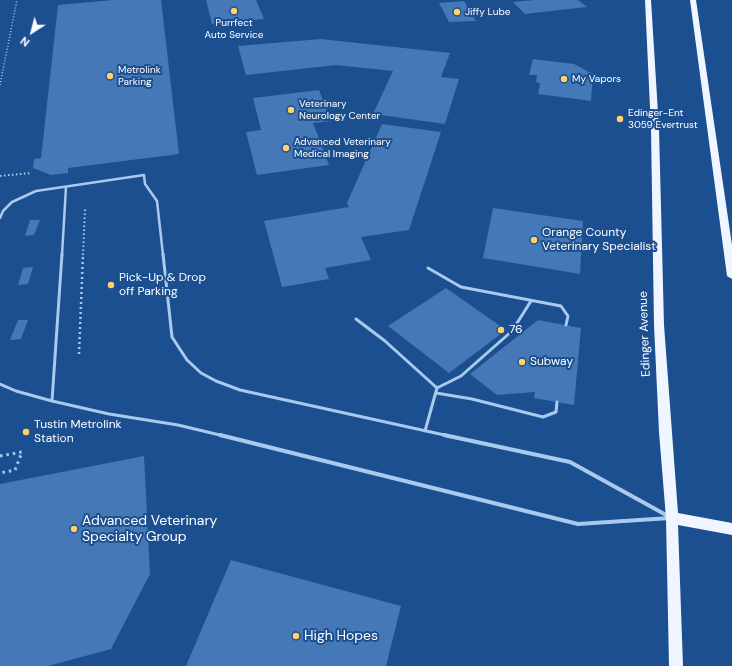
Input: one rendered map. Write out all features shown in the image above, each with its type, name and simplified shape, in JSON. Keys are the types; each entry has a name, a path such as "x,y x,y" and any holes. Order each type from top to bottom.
{"main road":[{"name":"Edinger Avenue","path":"648,0 655,129 660,324 665,432 672,518 676,666"},
{"path":"693,0 732,276"},
{"path":"672,518 732,529"}],"lane":[{"path":"0,218 3,211 12,202 36,191 144,175 145,184 157,201 172,337 187,360 201,373 234,388 272,398 570,462 672,518"},
{"path":"52,401 66,187"},
{"path":"428,268 461,287 561,306 568,316 566,325"},
{"path":"437,388 461,376 512,331 531,301"},
{"path":"356,319 385,341 437,388"},
{"path":"0,384 16,391 52,401 109,414 178,425 578,524 672,518"},
{"path":"425,431 437,388"},
{"path":"436,393 472,399 543,417 556,412 557,402"}],"path":[{"path":"0,85 17,0"},
{"path":"0,176 35,172"},
{"path":"79,354 85,209"},
{"path":"0,456 22,452 15,470 0,473"}],"building":[{"name":"Metrolink Parking","path":"113,0 161,0 179,154 68,168 68,173 51,175 33,168 34,159 41,158 58,5"},
{"name":"Purrfect Auto Service","path":"206,0 256,0 264,19 212,24"},
{"path":"535,0 578,0 587,7 525,14 513,2"},
{"name":"Jiffy Lube","path":"464,1 476,21 449,22 439,3"},
{"path":"321,39 450,53 441,77 459,79 445,124 373,114 393,71 336,65 246,75 238,46"},
{"name":"My Vapors","path":"533,59 574,64 593,74 591,101 538,94 540,83 536,82 537,75 529,75"},
{"path":"319,90 331,121 313,123 329,165 257,175 246,132 261,130 253,98"},
{"path":"382,124 441,132 409,230 361,237 371,260 325,268 329,279 282,287 264,221 349,207 347,203"},
{"name":"Orange County Veterinary Specialist","path":"493,208 583,221 580,274 483,258"},
{"path":"30,220 40,220 34,235 25,236"},
{"path":"33,267 28,284 18,285 23,268"},
{"path":"446,288 506,330 449,373 388,326"},
{"path":"18,320 28,320 21,339 10,340"},
{"path":"538,320 581,328 574,405 534,398 535,392 497,395 470,374"},
{"name":"Advanced Veterinary Specialty Group","path":"144,456 150,574 111,649 48,666 0,666 0,484"},
{"name":"High Hopes","path":"231,560 401,606 386,666 186,666"}],"place":[{"name":"Purrfect Auto Service","path":"234,11"},
{"name":"Jiffy Lube","path":"457,12"},
{"name":"Metrolink Parking","path":"110,76"},
{"name":"My Vapors","path":"564,79"},
{"name":"Veterinary Neurology Center","path":"291,110"},
{"name":"Edinger-Ent 3059 Evertrust","path":"620,119"},
{"name":"Advanced Veterinary Medical Imaging","path":"286,148"},
{"name":"Orange County Veterinary Specialist","path":"534,240"},
{"name":"Pick-Up & Drop off Parking","path":"111,285"},
{"name":"76","path":"501,330"},
{"name":"Subway","path":"522,362"},
{"name":"Tustin Metrolink Station","path":"26,432"},
{"name":"Advanced Veterinary Specialty Group","path":"74,529"},
{"name":"High Hopes","path":"296,636"}]}
